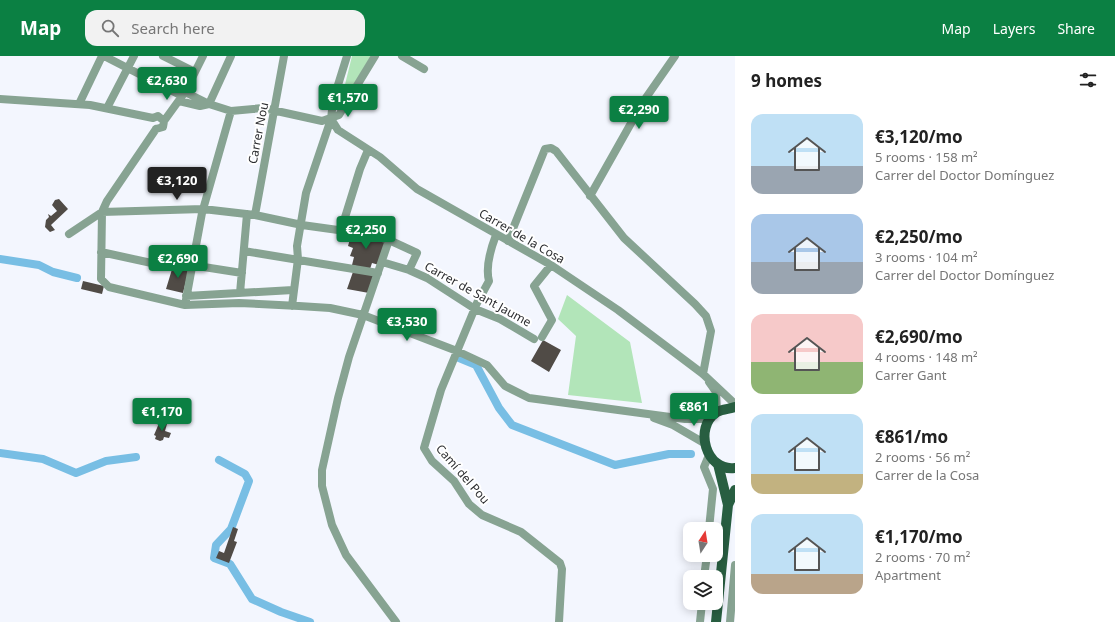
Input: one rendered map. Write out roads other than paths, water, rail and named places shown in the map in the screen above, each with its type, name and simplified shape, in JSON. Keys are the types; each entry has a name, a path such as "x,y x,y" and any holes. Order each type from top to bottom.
{"main road":[{"path":"728,505 718,464 709,455 704,443 704,429 710,419 717,412 735,406"},
{"path":"718,464 735,468"},
{"path":"716,622 728,505 735,490"}],"street":[{"path":"79,104 103,56 182,96 231,111 263,108 322,121 331,119 338,115 375,56"},
{"path":"107,108 134,56"},
{"path":"164,56 175,58 195,72"},
{"path":"203,56 182,96 164,121 162,128 156,129 107,201 102,212 101,279 110,287 185,305 240,303 330,308 363,315 457,351 487,365 505,386 529,398 640,413 710,419"},
{"path":"209,104 231,56"},
{"name":"Carrer Nou","path":"240,293 244,250 275,110 284,56"},
{"path":"292,306 292,290 298,260 296,246 306,193 331,119 336,92 347,56"},
{"path":"402,56 424,69"},
{"path":"590,196 643,102 675,56"},
{"path":"336,92 340,97 349,99"},
{"path":"0,99 79,104 107,108 153,118 160,117 164,121"},
{"path":"185,305 191,265 203,209 231,111"},
{"path":"153,118 151,125 156,129"},
{"name":"Carrer de la Cosa","path":"331,119 338,130 380,158 417,189 551,265 618,310 703,374 735,406"},
{"path":"508,241 546,149 551,148 556,151 624,238 706,316 711,331 703,374"},
{"path":"69,234 102,212 152,212 203,209 251,215 300,225 338,230 342,227 360,169 368,150"},
{"path":"342,227 389,240 417,253 409,270"},
{"path":"457,351 489,281 487,275 491,248 496,234"},
{"path":"389,240 363,315 338,398 322,470 322,486 332,525 346,555 396,622"},
{"path":"244,250 378,273"},
{"path":"101,252 170,267"},
{"name":"Carrer de Sant Jaume","path":"382,262 409,270 427,278 475,309 500,319 538,338 552,320 534,286 551,265"},
{"path":"191,265 242,273"},
{"path":"186,296 292,290"},
{"name":"Camí del Pou","path":"457,351 440,390 424,448 432,461 454,481 469,504 482,515 521,532 560,563 562,569 559,622"},
{"name":"Carrer de la Cosa","path":"703,374 716,392 717,412"},
{"path":"640,413 673,425 704,443"},
{"path":"709,455 704,467 713,489 710,522"},
{"path":"730,622 735,565"},
{"path":"700,622 701,610"}],"waterway":[{"path":"0,259 39,265 53,272 77,278"},
{"path":"459,358 476,365 499,408 512,425 615,465 669,454 691,454"},
{"path":"0,453 43,459 76,473 106,461 136,457"},
{"path":"219,460 245,474 249,481 231,529 216,545 214,558 230,564 252,599 281,612 310,622"}]}
